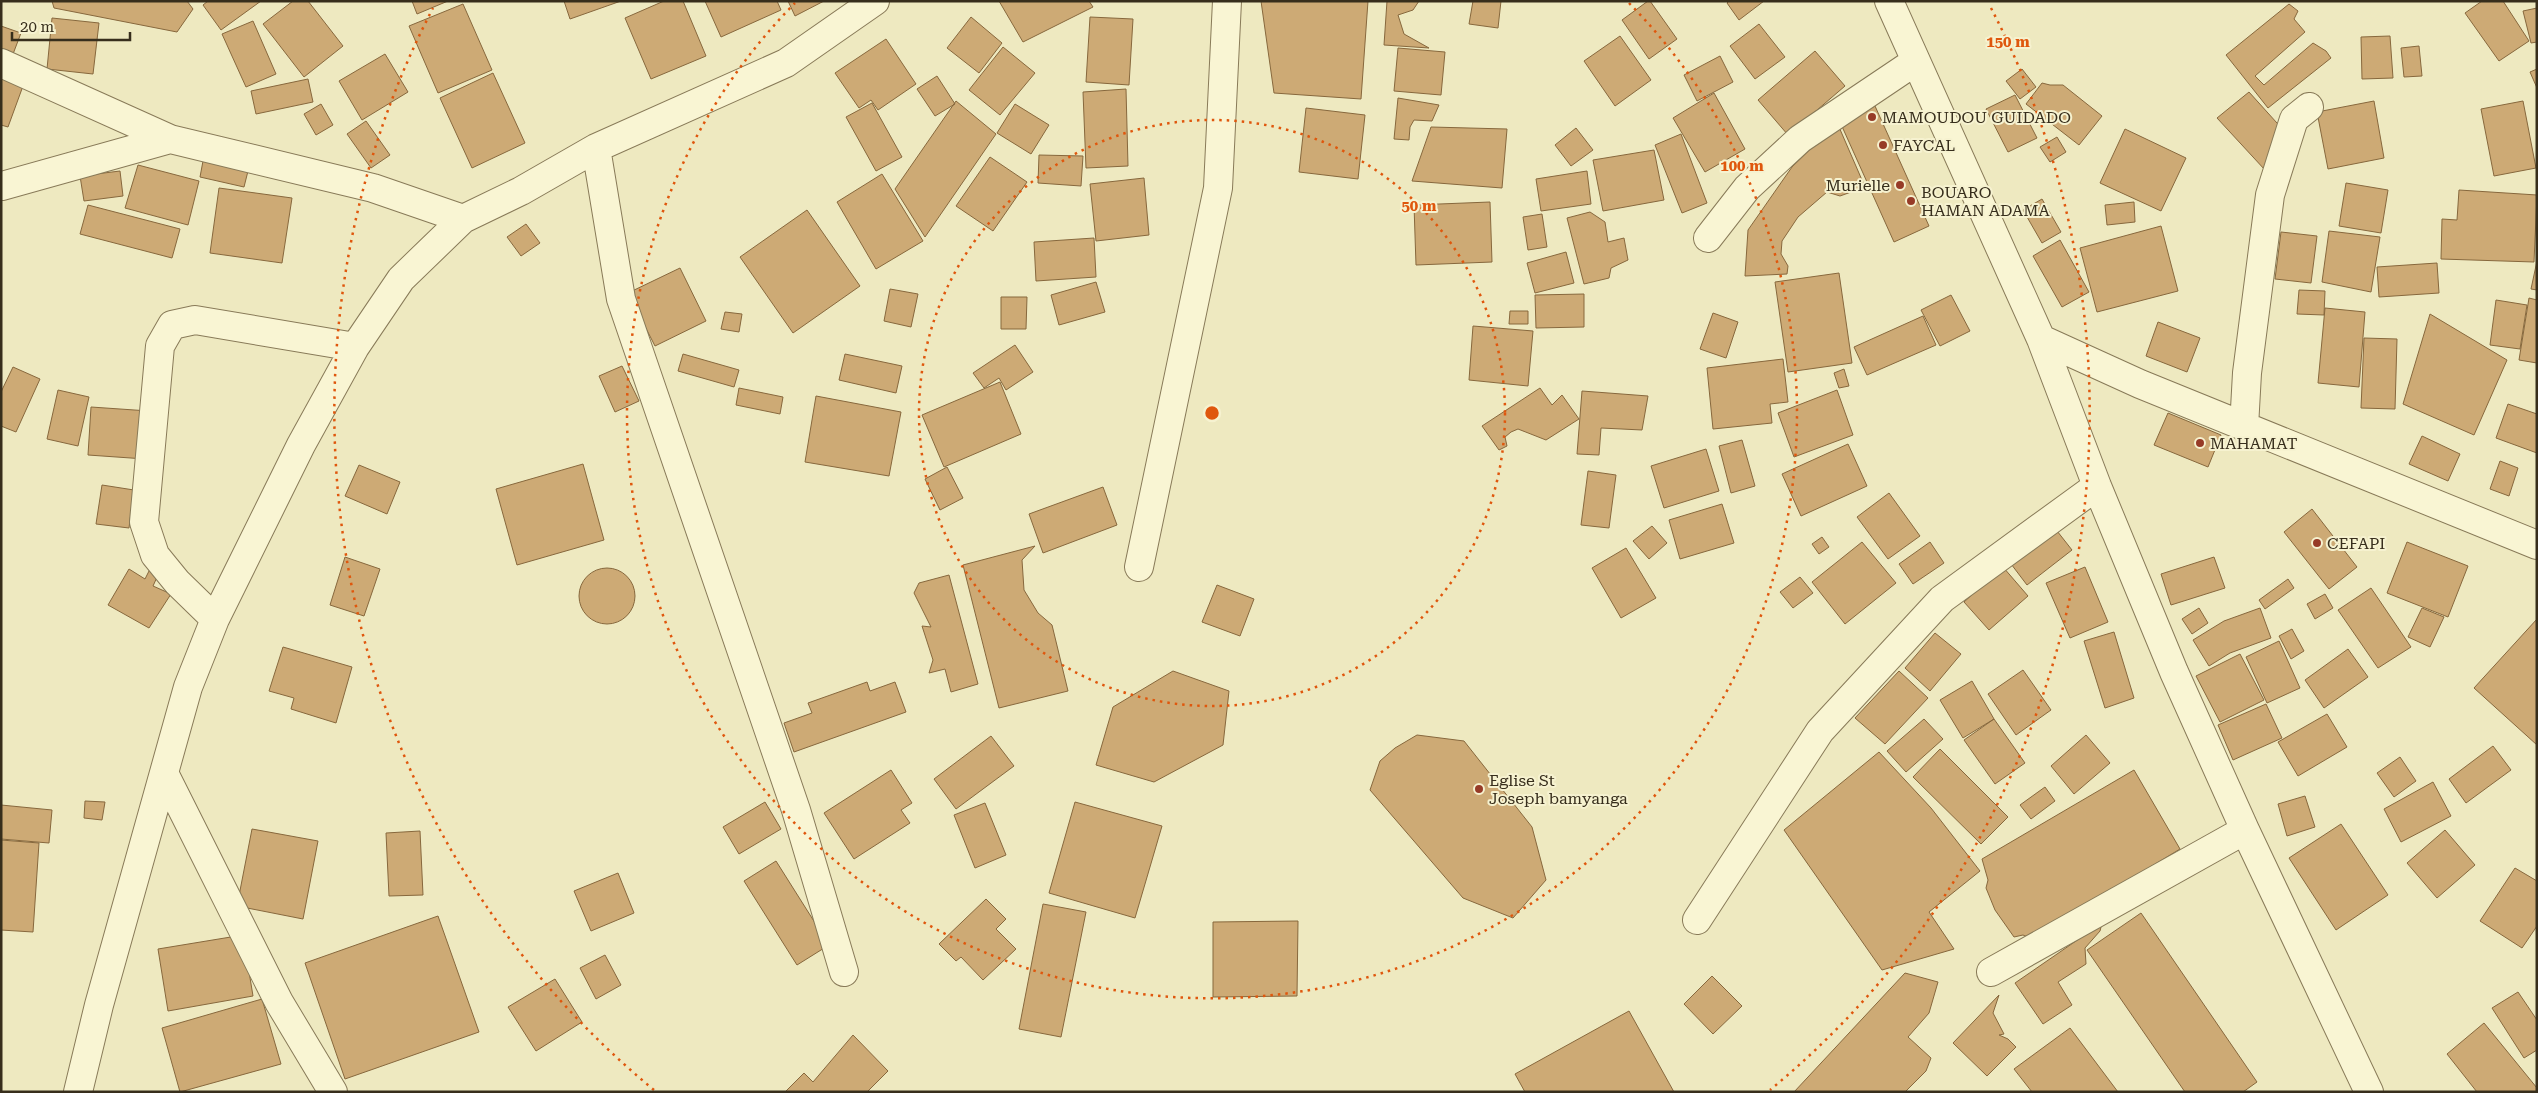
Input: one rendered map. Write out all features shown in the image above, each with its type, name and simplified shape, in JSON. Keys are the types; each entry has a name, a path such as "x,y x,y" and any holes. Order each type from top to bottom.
{"street":[{"path":"78,1092 99,1005 188,687 215,619 302,445 355,347 401,279 463,219 522,191 596,148 786,63 875,1"},
{"path":"1139,567 1218,188 1227,1"},
{"path":"1889,1 2041,339 2097,486 2174,672 2245,830 2369,1092"},
{"path":"1708,238 1746,188 1800,139 1916,61"},
{"path":"1,64 170,139 373,188 463,219"},
{"path":"2244,427 2247,373 2270,194 2294,119 2309,107"},
{"path":"2,186 170,139"},
{"path":"596,148 621,300 796,810 844,972"},
{"path":"215,619 177,582 155,555 144,522 160,346 172,325 195,320 355,347"},
{"path":"2041,339 2140,384 2537,545"},
{"path":"1697,920 1827,723 1942,599 2097,486"},
{"path":"164,772 279,1002 333,1092"},
{"path":"1992,972 2245,830"}],"building":[{"path":"52,1 187,1 193,9 177,32 54,8"},
{"path":"208,1 261,1 221,30 203,5"},
{"path":"293,1 308,1 343,46 304,77 263,24"},
{"path":"412,1 448,1 417,14"},
{"path":"564,1 621,1 570,19"},
{"path":"664,1 683,1 706,56 651,79 625,18"},
{"path":"705,1 777,1 781,10 721,37"},
{"path":"788,1 824,1 795,16"},
{"path":"999,1 1089,1 1093,7 1023,42"},
{"path":"1261,1 1368,1 1361,99 1274,93"},
{"path":"1387,1 1419,1 1413,10 1398,15 1404,34 1429,48 1384,45"},
{"path":"1473,1 1501,1 1498,28 1469,24"},
{"path":"1650,1 1677,39 1649,59 1622,20"},
{"path":"1729,1 1764,1 1739,20 1727,3"},
{"path":"2482,1 2503,1 2529,41 2499,61 2465,13"},
{"path":"463,4 492,70 438,93 409,26"},
{"path":"2289,4 2298,11 2294,19 2305,32 2255,76 2264,85 2313,43 2326,51 2331,58 2268,108 2226,55"},
{"path":"2537,8 2537,42 2531,43 2523,11"},
{"path":"971,17 1002,43 979,73 947,48"},
{"path":"1090,17 1133,19 1129,85 1086,82"},
{"path":"52,18 99,23 93,74 47,69"},
{"path":"253,21 276,74 246,87 222,34"},
{"path":"1759,24 1785,57 1755,79 1730,46"},
{"path":"1,26 21,33 10,62 1,58"},
{"path":"1620,36 1651,80 1615,106 1584,61"},
{"path":"2390,36 2393,78 2362,79 2361,37"},
{"path":"886,39 916,84 878,110 871,100 859,108 835,73"},
{"path":"2419,46 2422,76 2404,77 2401,48"},
{"path":"1003,47 1035,73 1000,115 969,90"},
{"path":"1398,48 1445,52 1441,95 1394,91"},
{"path":"1815,51 1845,86 1788,135 1758,100"},
{"path":"385,54 408,92 362,120 339,81"},
{"path":"1720,56 1733,82 1697,101 1684,75"},
{"path":"2022,69 2036,87 2020,99 2006,81"},
{"path":"2537,69 2537,88 2530,72"},
{"path":"493,73 525,143 472,168 440,98"},
{"path":"937,76 955,104 935,116 917,89"},
{"path":"1,78 23,86 8,127 1,125"},
{"path":"308,79 313,102 256,114 251,91"},
{"path":"2042,83 2063,85 2102,116 2079,145 2026,104"},
{"path":"1126,89 1128,166 1086,168 1083,92"},
{"path":"2249,92 2286,133 2265,170 2217,118"},
{"path":"1714,93 1745,149 1705,172 1673,118"},
{"path":"2015,95 2037,138 2008,152 1986,109"},
{"path":"1398,98 1439,105 1432,121 1414,120 1410,127 1409,140 1394,139"},
{"path":"956,101 996,134 925,237 895,189"},
{"path":"2374,101 2384,158 2328,169 2317,112"},
{"path":"2523,101 2536,168 2494,176 2481,109"},
{"path":"872,103 902,157 876,171 846,117"},
{"path":"321,104 333,125 316,135 304,114"},
{"path":"1015,104 1049,125 1031,154 997,133"},
{"path":"1875,106 1929,226 1894,242 1840,122"},
{"path":"1306,108 1365,115 1358,179 1299,172"},
{"path":"366,121 390,155 371,168 347,134"},
{"path":"1431,127 1507,129 1502,188 1412,181"},
{"path":"1839,127 1865,187 1840,196 1827,192 1798,217 1782,241 1781,254 1788,266 1787,274 1745,276 1748,230 1792,167 1827,133"},
{"path":"1576,128 1593,150 1571,166 1555,145"},
{"path":"2125,129 2186,158 2161,211 2100,183"},
{"path":"1681,134 1707,203 1682,213 1655,145"},
{"path":"2057,137 2066,152 2050,162 2040,147"},
{"path":"1654,150 1664,200 1603,211 1593,160"},
{"path":"1039,155 1083,156 1081,186 1038,183"},
{"path":"990,157 1027,182 993,231 956,206"},
{"path":"203,161 248,171 244,187 200,177"},
{"path":"138,165 199,181 188,225 125,208"},
{"path":"120,171 123,196 84,201 80,176"},
{"path":"1587,171 1591,204 1541,211 1536,179"},
{"path":"882,174 923,241 876,269 837,202"},
{"path":"1144,178 1149,235 1096,241 1090,184"},
{"path":"2346,183 2388,190 2381,233 2339,226"},
{"path":"219,188 292,198 282,263 210,253"},
{"path":"2459,190 2537,195 2534,262 2441,259 2442,219 2457,220"},
{"path":"2042,199 2061,232 2042,243 2023,210"},
{"path":"1490,202 1492,262 1416,265 1414,205"},
{"path":"2134,202 2135,222 2107,225 2105,205"},
{"path":"88,205 180,229 172,258 80,234"},
{"path":"807,210 860,286 793,333 740,257"},
{"path":"1590,212 1605,222 1608,242 1624,238 1628,260 1611,268 1609,278 1584,284 1567,218"},
{"path":"1542,214 1547,247 1528,250 1523,217"},
{"path":"526,224 540,243 521,256 507,237"},
{"path":"2161,226 2178,291 2097,312 2080,248"},
{"path":"2329,231 2380,237 2371,292 2322,282"},
{"path":"2281,232 2317,236 2311,283 2275,279"},
{"path":"1094,238 1096,277 1036,281 1034,242"},
{"path":"2060,240 2089,292 2062,307 2033,256"},
{"path":"1566,252 1574,283 1535,293 1527,263"},
{"path":"2537,261 2537,290 2531,289"},
{"path":"2437,263 2439,293 2379,297 2377,267"},
{"path":"680,268 706,321 655,346 628,293"},
{"path":"1839,273 1852,363 1788,372 1775,282"},
{"path":"1096,282 1105,312 1059,325 1051,295"},
{"path":"890,289 918,294 911,327 884,321"},
{"path":"2299,290 2325,291 2324,315 2297,314"},
{"path":"1584,294 1584,327 1536,328 1535,295"},
{"path":"1951,295 1970,331 1940,346 1921,310"},
{"path":"1001,297 1027,297 1026,329 1001,329"},
{"path":"2529,298 2537,300 2537,363 2519,360"},
{"path":"2496,300 2527,305 2520,349 2490,345"},
{"path":"2325,308 2365,312 2359,387 2318,383"},
{"path":"1510,311 1528,311 1528,324 1509,324"},
{"path":"725,312 742,314 739,332 721,329"},
{"path":"1713,313 1738,322 1726,358 1700,349"},
{"path":"2430,314 2507,360 2474,435 2403,404"},
{"path":"1923,316 1936,345 1867,375 1854,347"},
{"path":"2158,322 2200,338 2187,372 2146,356"},
{"path":"1473,326 1533,331 1528,386 1469,380"},
{"path":"2364,338 2397,339 2395,409 2361,408"},
{"path":"1015,345 1033,372 1006,390 999,378 984,388 973,373"},
{"path":"683,354 739,370 734,387 678,371"},
{"path":"845,354 902,366 896,393 839,380"},
{"path":"1783,359 1788,402 1770,404 1772,423 1713,429 1707,368"},
{"path":"622,366 639,401 615,412 599,376"},
{"path":"13,367 40,379 16,432 1,426 1,392"},
{"path":"1844,369 1849,386 1839,388 1834,373"},
{"path":"1000,382 1021,434 944,467 922,415"},
{"path":"739,388 783,397 780,414 736,405"},
{"path":"1540,388 1552,405 1562,395 1579,419 1546,440 1518,429 1505,437 1507,446 1499,450 1482,426"},
{"path":"58,390 89,397 78,446 47,439"},
{"path":"1837,390 1853,435 1794,457 1778,413"},
{"path":"1582,391 1648,396 1642,430 1601,428 1599,455 1577,454"},
{"path":"816,396 901,412 889,476 805,462"},
{"path":"2508,404 2537,414 2537,453 2496,438"},
{"path":"91,407 149,411 145,459 88,455"},
{"path":"2168,413 2221,435 2208,467 2154,445"},
{"path":"2422,436 2460,454 2448,481 2409,464"},
{"path":"1742,440 1755,486 1731,493 1719,446"},
{"path":"1848,444 1867,486 1801,516 1782,474"},
{"path":"1706,449 1719,491 1664,508 1651,466"},
{"path":"2500,461 2518,468 2509,496 2490,489"},
{"path":"583,464 604,540 517,565 496,489"},
{"path":"359,465 400,482 387,514 345,496"},
{"path":"947,467 963,498 940,510 925,479"},
{"path":"1588,471 1616,475 1609,528 1581,525"},
{"path":"102,485 134,490 129,528 96,524"},
{"path":"1103,487 1117,525 1043,553 1029,514"},
{"path":"1889,493 1920,536 1888,559 1857,517"},
{"path":"1722,504 1734,543 1680,559 1669,520"},
{"path":"2312,509 2357,567 2329,589 2284,532"},
{"path":"2050,522 2072,550 2027,585 2005,556"},
{"path":"1652,526 1667,543 1649,559 1633,541"},
{"path":"1822,537 1829,547 1819,554 1812,544"},
{"path":"1862,542 1896,583 1845,624 1812,582"},
{"path":"1930,542 1944,563 1913,584 1899,564"},
{"path":"2407,542 2468,566 2448,617 2387,593"},
{"path":"1035,546 1022,560 1024,590 1038,613 1052,625 1068,691 999,708 963,565"},
{"path":"1626,548 1656,598 1621,618 1592,568"},
{"path":"345,557 380,569 364,616 330,605"},
{"path":"2214,557 2225,588 2171,605 2161,574"},
{"path":"2003,567 2028,596 1989,630 1964,602"},
{"path":"2085,567 2108,622 2070,638 2046,583"},
{"path":"607,568 618,570 627,576 633,585 635,596 633,607 627,616 618,622 607,624 596,622 587,616 581,607 579,596 581,585 587,576 596,570"},
{"path":"129,569 145,579 150,569 158,575 153,586 171,594 149,628 108,605"},
{"path":"949,575 978,684 951,692 945,669 929,673 933,660 922,626 931,627 914,593 919,583"},
{"path":"1800,577 1813,593 1793,608 1780,592"},
{"path":"2288,579 2294,588 2265,609 2259,600"},
{"path":"1217,585 1254,599 1240,636 1202,622"},
{"path":"2371,588 2411,647 2378,668 2338,610"},
{"path":"2325,594 2333,608 2315,619 2307,604"},
{"path":"2199,608 2208,623 2192,634 2182,619"},
{"path":"2260,608 2271,638 2230,653 2209,666 2193,640 2224,621"},
{"path":"2422,608 2444,617 2430,647 2408,637"},
{"path":"2537,619 2537,745 2474,688"},
{"path":"2292,629 2304,651 2291,659 2279,636"},
{"path":"2114,632 2134,698 2105,708 2084,641"},
{"path":"1935,633 1961,654 1930,691 1905,668"},
{"path":"2279,641 2300,688 2267,703 2246,657"},
{"path":"283,647 352,667 336,723 291,709 294,698 269,691"},
{"path":"2348,649 2368,677 2324,708 2305,680"},
{"path":"2240,654 2264,700 2220,722 2196,676"},
{"path":"2023,670 2051,710 2016,735 1988,694"},
{"path":"1173,671 1229,691 1223,745 1154,782 1096,765 1113,707"},
{"path":"1899,671 1928,698 1885,744 1855,718"},
{"path":"1972,681 1994,719 1963,738 1940,700"},
{"path":"867,682 870,691 895,682 906,712 794,752 784,723 812,713 808,703"},
{"path":"2266,704 2282,738 2233,760 2218,725"},
{"path":"2327,714 2347,747 2298,776 2278,742"},
{"path":"1924,719 1943,739 1906,772 1887,751"},
{"path":"1994,719 2025,763 1995,784 1964,740"},
{"path":"1417,735 1464,741 1532,827 1546,880 1513,918 1463,898 1370,790 1380,761 1395,748"},
{"path":"2086,735 2110,763 2074,794 2051,766"},
{"path":"991,736 1014,766 956,809 934,779"},
{"path":"2493,746 2511,770 2466,803 2449,779"},
{"path":"1940,749 2008,817 1981,844 1913,777"},
{"path":"1879,752 1931,808 1980,871 1929,912 1954,949 1882,970 1784,830"},
{"path":"2400,757 2416,781 2394,797 2377,773"},
{"path":"891,770 912,803 901,810 910,823 854,859 824,813"},
{"path":"2134,770 2180,849 2032,939 2023,935 2014,937 1995,910 1986,888 1988,880 1982,859"},
{"path":"2433,782 2451,816 2401,842 2384,809"},
{"path":"2045,787 2055,801 2031,819 2020,805"},
{"path":"2305,796 2315,827 2287,836 2278,804"},
{"path":"85,801 105,802 102,820 84,818"},
{"path":"765,802 781,829 739,854 723,827"},
{"path":"1075,802 1162,826 1135,918 1049,893"},
{"path":"985,803 1006,855 975,868 954,815"},
{"path":"1,805 52,810 49,843 1,839"},
{"path":"2341,824 2388,895 2336,930 2289,858"},
{"path":"252,829 318,841 303,919 237,906"},
{"path":"2445,830 2475,865 2437,898 2407,863"},
{"path":"420,831 423,895 389,896 386,833"},
{"path":"1,840 39,843 33,932 1,930"},
{"path":"776,861 829,945 797,965 744,881"},
{"path":"2515,868 2537,881 2537,926 2522,948 2480,921"},
{"path":"618,873 634,913 591,931 574,891"},
{"path":"986,899 1006,919 996,929 1016,949 983,980 961,957 956,961 939,944"},
{"path":"1043,904 1086,912 1061,1037 1019,1029"},
{"path":"2141,913 2257,1082 2243,1092 2185,1092 2087,950"},
{"path":"438,916 479,1032 345,1079 305,963"},
{"path":"1298,921 1297,996 1213,997 1213,922"},
{"path":"2102,923 2100,931 2085,948 2086,964 2058,982 2072,1005 2043,1024 2015,983"},
{"path":"243,935 253,996 168,1011 158,949"},
{"path":"605,955 621,985 596,999 580,968"},
{"path":"1905,973 1938,982 1929,1013 1908,1037 1931,1058 1926,1071 1905,1092 1794,1092"},
{"path":"1712,976 1742,1006 1713,1034 1684,1004"},
{"path":"555,979 582,1022 536,1051 508,1007"},
{"path":"2518,992 2537,1020 2537,1050 2524,1058 2492,1008"},
{"path":"1999,995 1993,1013 2004,1034 1999,1035 2008,1039 2016,1047 1987,1076 1953,1043"},
{"path":"262,999 281,1064 180,1092 162,1028"},
{"path":"1629,1011 1674,1092 1525,1092 1515,1074"},
{"path":"2484,1023 2537,1088 2537,1092 2477,1092 2447,1054"},
{"path":"2070,1028 2118,1092 2032,1092 2014,1069"},
{"path":"853,1035 888,1071 867,1092 785,1092 804,1073 813,1082"}],"place":[{"name":"MAMOUDOU GUIDADO","path":"1872,117"},
{"name":"FAYCAL","path":"1883,145"},
{"name":"Murielle","path":"1900,185"},
{"name":"BOUARO HAMAN ADAMA","path":"1911,201"},
{"name":"MAHAMAT","path":"2200,443"},
{"name":"CEFAPI","path":"2317,543"},
{"name":"Eglise St Joseph bamyanga","path":"1479,789"}]}
